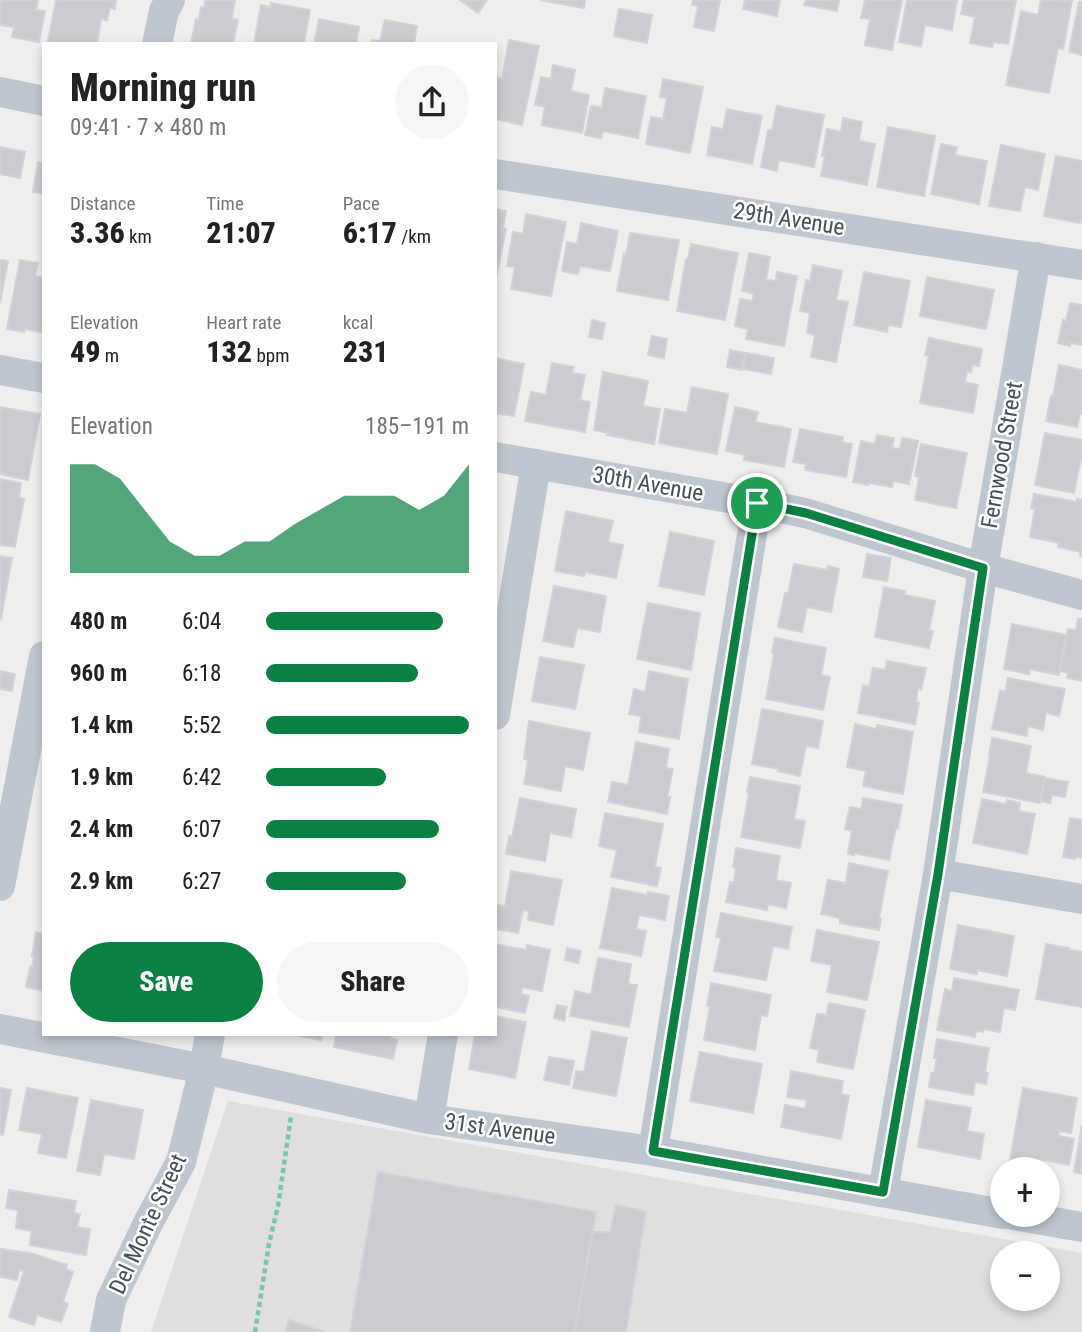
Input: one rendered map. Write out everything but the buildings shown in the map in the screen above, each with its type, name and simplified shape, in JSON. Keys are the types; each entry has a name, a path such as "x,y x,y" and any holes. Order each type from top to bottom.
{"street":[{"path":"157,42 164,11 170,0"},
{"path":"0,92 42,101"},
{"name":"29th Avenue","path":"497,174 1082,265"},
{"name":"Fernwood Street","path":"883,1192 938,874 983,568 1036,257"},
{"path":"0,370 42,378"},
{"name":"30th Avenue","path":"497,457 806,513 983,568 1082,595"},
{"path":"497,703 536,464"},
{"path":"653,1151 757,503"},
{"path":"0,886 42,666"},
{"path":"938,874 1082,900"},
{"name":"31st Avenue","path":"0,1029 204,1069 429,1118 653,1151 990,1211"},
{"name":"Del Monte Street","path":"105,1332 111,1300 181,1162 210,1036"},
{"path":"429,1118 443,1036"},
{"name":"31st Avenue","path":"1060,1223 1082,1227"}],"path":[{"path":"255,1332 269,1244 281,1192 292,1106"}],"shaded area":[{"path":"228,1101 1015,1241 990,1241 990,1311 1060,1311 1060,1249 1082,1253 1082,1332 151,1332"}],"route":[{"path":"757,503 806,513 983,568 938,874 883,1192 653,1151 757,503"}]}
